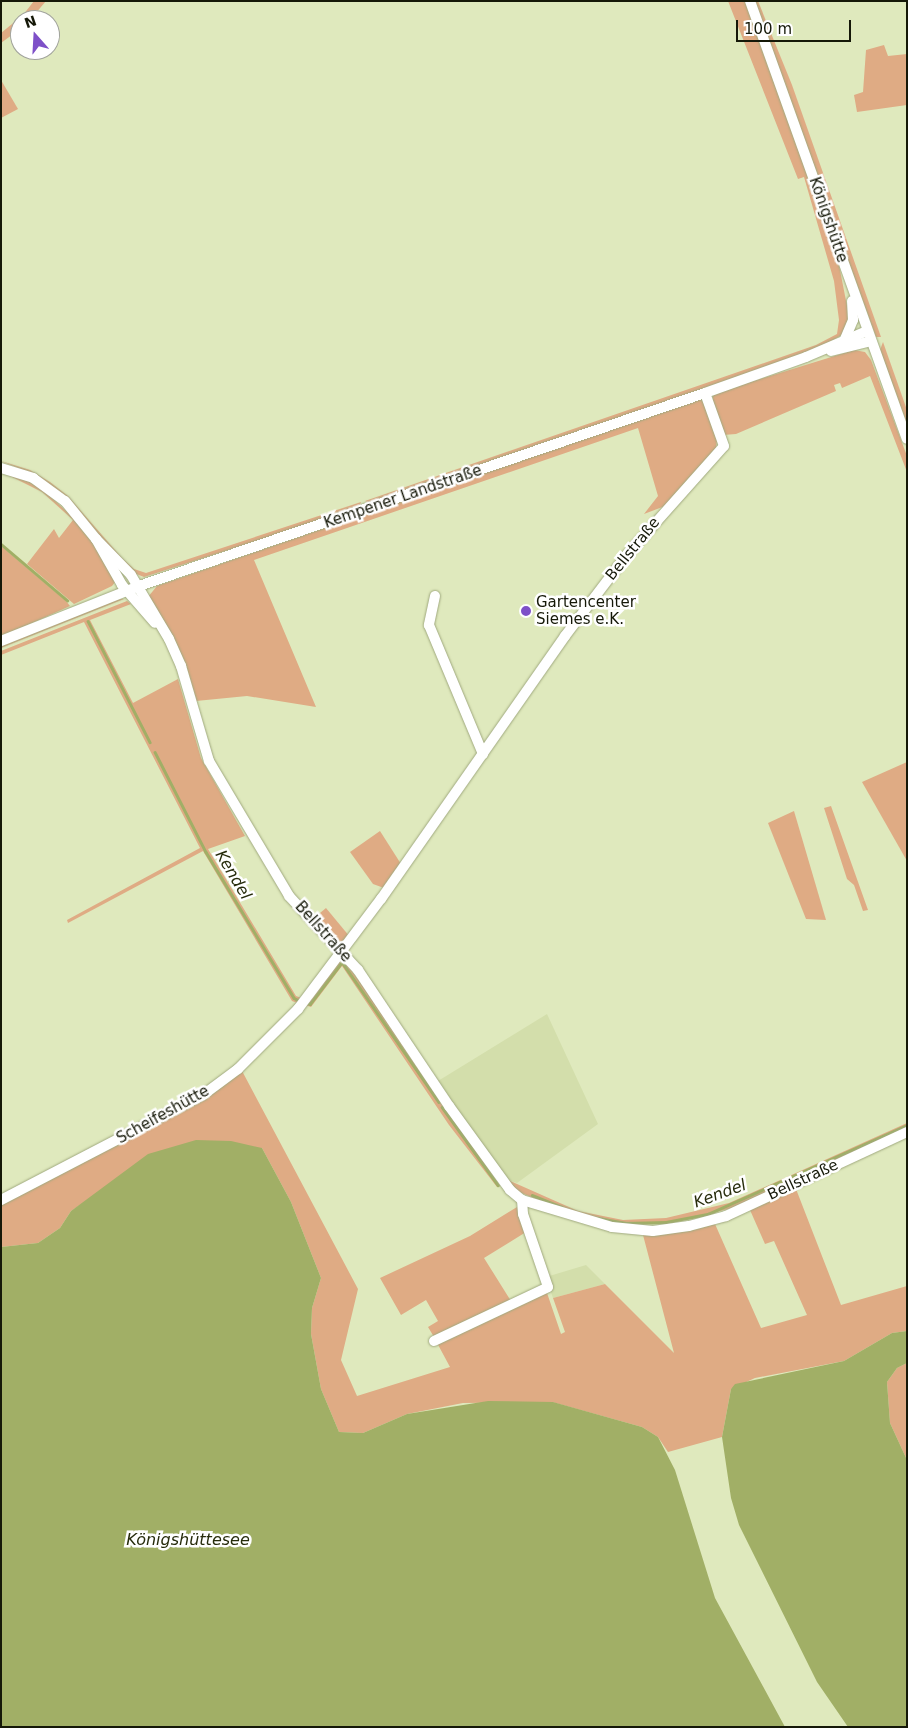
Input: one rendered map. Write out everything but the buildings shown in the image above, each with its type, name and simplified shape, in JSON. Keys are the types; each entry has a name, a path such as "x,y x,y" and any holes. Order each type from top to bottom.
{"street":[{"name":"Königshütte","path":"750,1 907,439"},
{"path":"845,340 854,310 847,276"},
{"name":"Kempener Landstraße","path":"806,357 845,340 869,336"},
{"name":"Kempener Landstraße","path":"1,641 139,586 869,336"},
{"name":"Bellstraße","path":"340,954 350,943 565,636 626,556 724,446 705,393"},
{"name":"Bellstraße","path":"1,468 32,478 65,501 96,539 139,586 169,639 181,666 209,761 289,896 368,984 449,1106 510,1190 522,1200 612,1228 653,1231 689,1226 726,1216 907,1132"},
{"name":"Bellstraße","path":"96,539 126,591 169,639"},
{"path":"435,596 429,625 483,754"},
{"name":"Scheifeshütte","path":"1,1200 203,1095 238,1068 298,1009 340,954"},
{"path":"434,1341 548,1287 523,1214 522,1200"}],"shaded area":[{"path":"34,1 46,1 38,10 27,10"},
{"path":"728,1 746,1 838,260 849,316 843,334 820,348 370,504 365,501 816,345 837,334 839,320 834,281 804,177 798,179"},
{"path":"754,1 758,1 792,85 881,337 876,337"},
{"path":"10,26 10,36 1,43 1,33"},
{"path":"884,45 888,56 907,54 907,105 857,112 854,95 863,92 866,50"},
{"path":"1,80 18,109 1,118"},
{"path":"883,342 907,410 907,424 880,350"},
{"path":"854,350 865,352 871,360 907,456 907,472 870,376 842,388 840,383 834,385 836,391 736,434 723,435 713,403 713,396 718,392"},
{"path":"696,400 702,400 706,405 717,440 716,448 665,506 644,514 658,496 638,428 254,560 316,707 247,696 196,701 148,597 157,586"},
{"path":"1,461 30,470 50,482 68,496 122,558 134,569 146,573 361,502 359,508 144,577 134,573 118,558 79,512 21,469"},
{"path":"8,475 20,477 42,489 75,519 111,567 116,581 112,586 74,604 27,564 54,529 59,538 73,520 42,492"},
{"path":"1,546 66,601 70,606 1,637"},
{"path":"118,599 124,599 1,648 1,646"},
{"path":"127,601 131,604 90,620 133,703 178,679 201,758 245,836 208,849 296,996 304,999 300,1004 292,1001 203,851 68,923 67,920 200,848 84,622 1,655 1,651"},
{"path":"907,762 907,861 862,782"},
{"path":"831,806 868,910 863,911 854,885 847,879 824,808"},
{"path":"794,811 826,920 806,919 768,823"},
{"path":"380,831 401,864 384,888 373,884 350,852"},
{"path":"326,908 350,937 342,945 314,918"},
{"path":"343,960 376,1003 500,1186 497,1187 449,1125 342,966 311,1007 305,1005 338,961"},
{"path":"547,1014 598,1124 517,1183 508,1180 438,1081"},
{"path":"241,1069 358,1289 341,1360 357,1396 450,1367 436,1341 546,1290 561,1334 565,1332 553,1298 605,1284 674,1353 643,1235 690,1231 715,1224 761,1328 807,1315 774,1241 765,1244 750,1210 796,1189 841,1305 907,1286 907,1331 892,1333 844,1361 755,1378 731,1389 722,1437 668,1452 658,1437 642,1427 552,1402 463,1403 407,1414 363,1433 339,1432 321,1389 311,1334 312,1308 321,1278 291,1202 262,1148 117,1180 71,1211 60,1228 38,1243 1,1247 1,1203"},
{"path":"907,1123 907,1129 732,1208 667,1224 621,1224 578,1216 519,1192 508,1180 578,1211 623,1220 666,1218 729,1203"},
{"path":"517,1207 526,1232 484,1258 511,1301 434,1337 428,1327 438,1321 426,1300 401,1315 380,1278 470,1236"},
{"path":"586,1265 605,1284 553,1298 546,1277"},
{"path":"907,1363 907,1460 890,1423 887,1382 897,1368"}],"water":[{"name":"Königshüttesee","path":"196,1140 231,1141 262,1148 291,1202 321,1278 312,1308 311,1334 321,1389 339,1432 363,1433 407,1414 488,1401 553,1402 642,1427 658,1437 675,1470 715,1598 785,1727 1,1727 1,1247 38,1243 60,1228 71,1211 148,1154"},
{"path":"907,1331 907,1363 897,1368 887,1382 890,1423 907,1460 907,1727 848,1727 817,1682 739,1525 731,1498 722,1437 731,1389 735,1384 844,1361 892,1333"}],"waterway":[{"name":"Kendel","path":"1,544 67,600"},
{"name":"Kendel","path":"88,621 150,742"},
{"name":"Kendel","path":"155,752 206,852 294,998 300,1001"},
{"name":"Kendel","path":"307,1003 310,1004 342,962 439,1102"},
{"name":"Kendel","path":"442,1107 498,1185"},
{"name":"Kendel","path":"598,1218 626,1223 666,1222 708,1214 907,1125"},
{"name":"Kendel","path":"532,1195 562,1207"}],"place":[{"name":"Gartencenter Siemes e.K.","path":"526,611"}]}
